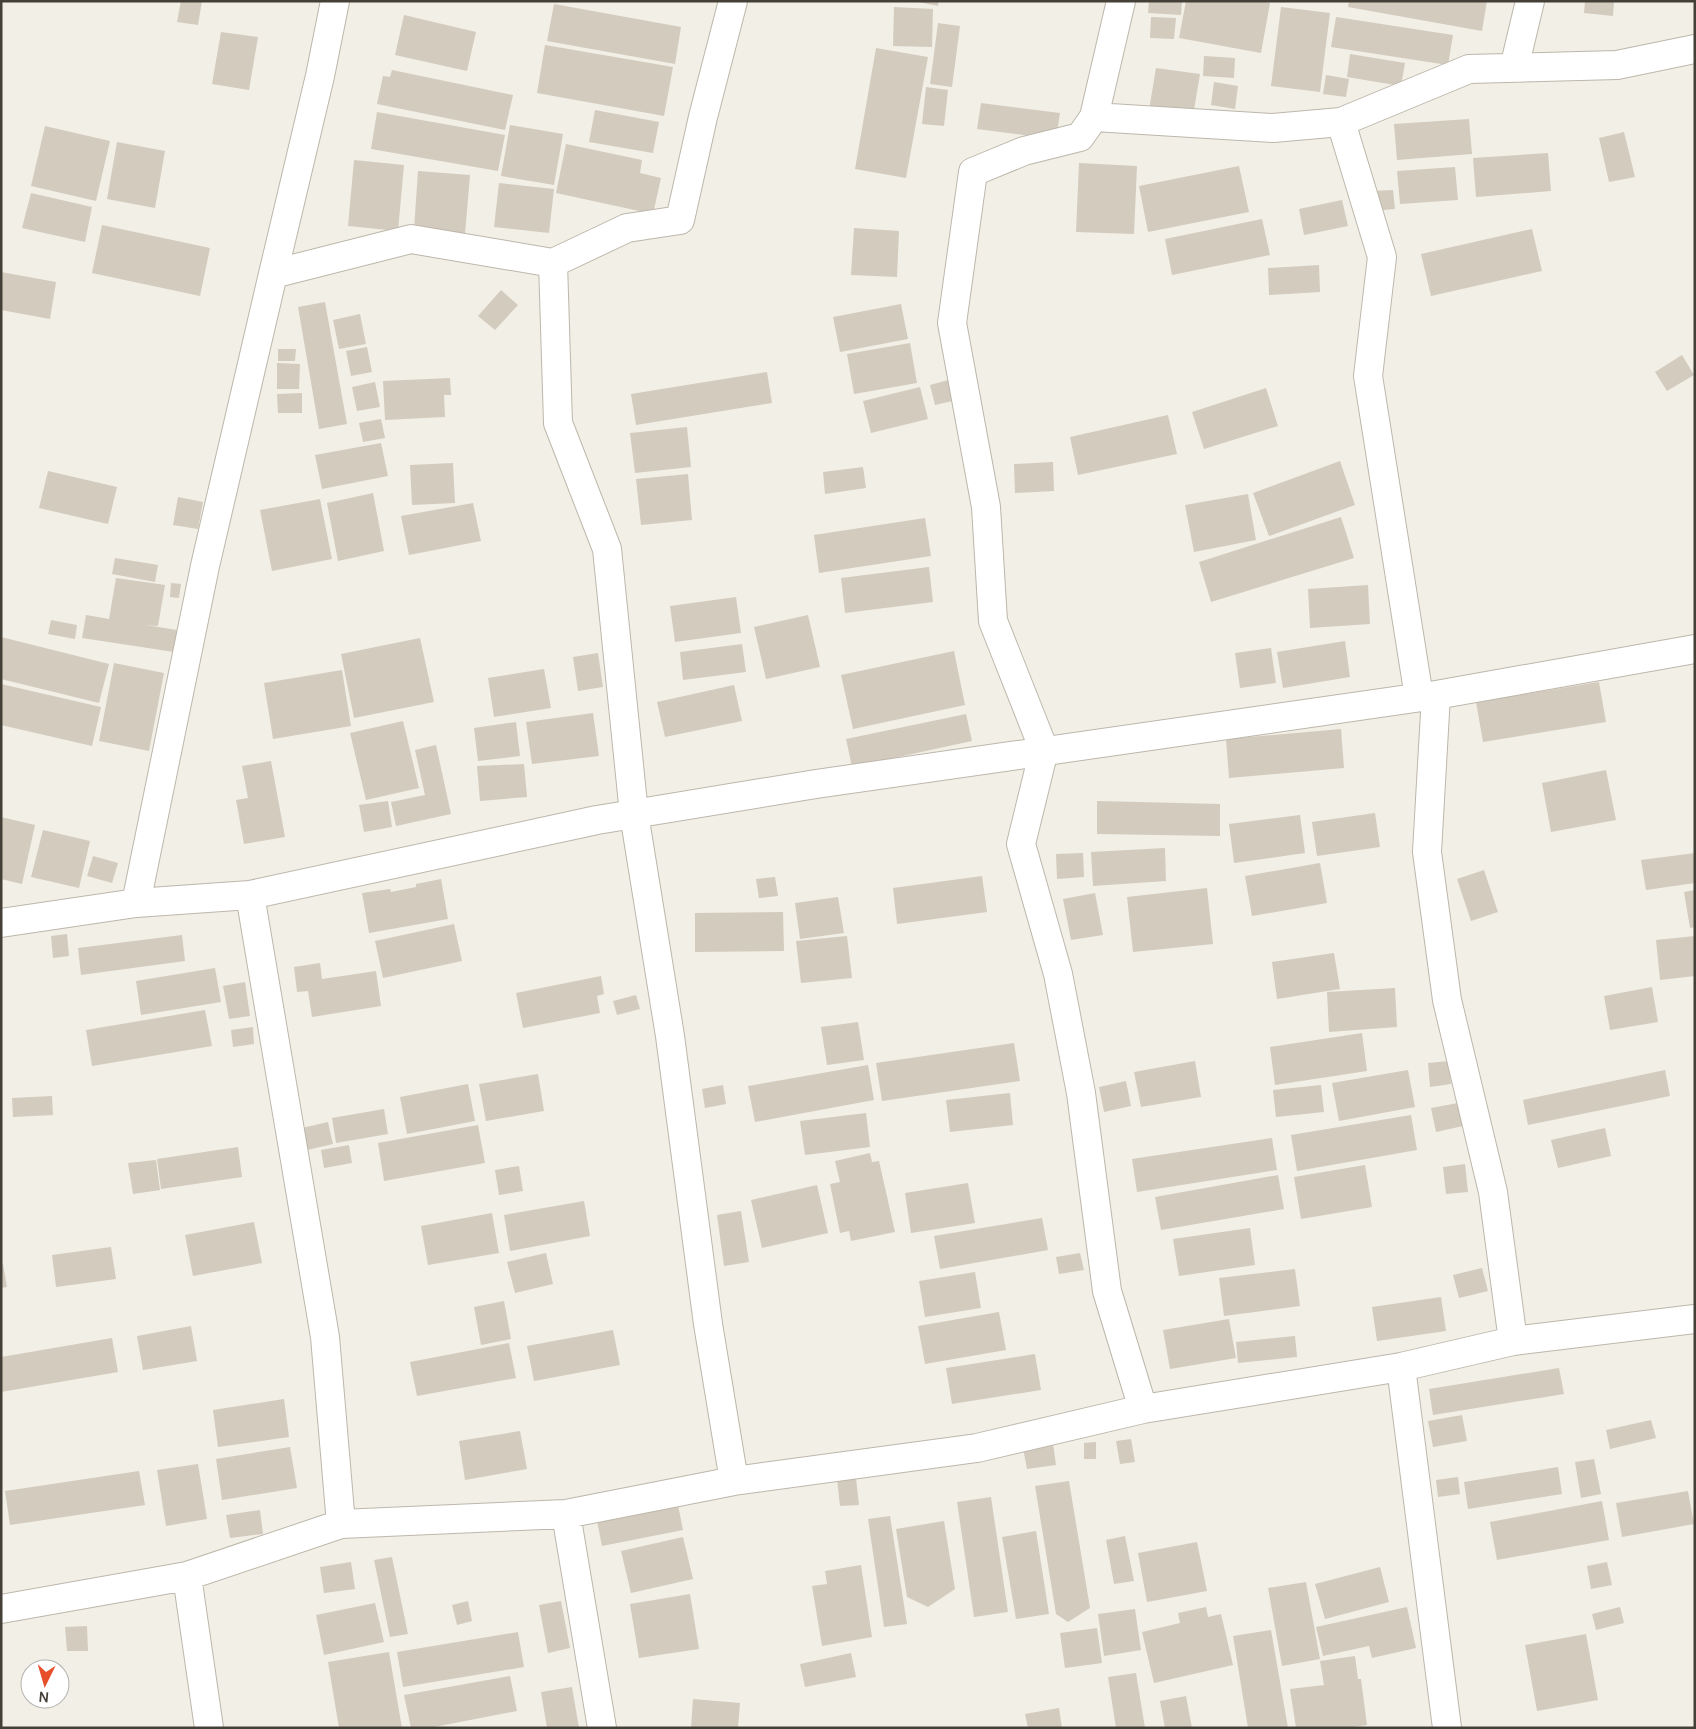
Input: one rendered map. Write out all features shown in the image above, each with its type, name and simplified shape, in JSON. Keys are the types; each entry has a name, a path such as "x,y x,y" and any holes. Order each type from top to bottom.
{"street":[{"path":"136,903 205,566 320,76 335,1"},
{"path":"273,274 411,239 553,263 627,228 680,220 703,117 733,1"},
{"path":"1121,1 1094,117 1080,137 1024,151 973,172 952,324 986,507 993,621 1044,750 1021,844 1058,974 1081,1093 1107,1291 1143,1409"},
{"path":"1514,68 1530,1"},
{"path":"1094,117 1273,128 1340,122 1469,69 1616,65 1694,52"},
{"path":"1340,122 1382,256 1368,376 1428,696 1427,852 1447,1000 1493,1192 1513,1341"},
{"path":"553,263 558,423 607,549 634,814 670,1036 708,1324 734,1481"},
{"path":"1,923 136,903 250,895 588,822 634,814 816,784 1044,750 1428,696 1695,649"},
{"path":"250,895 326,1337 341,1524"},
{"path":"1,1609 188,1576 341,1524 566,1514 734,1481 977,1448 1143,1409 1401,1367 1513,1341 1695,1319"},
{"path":"1401,1367 1446,1728"},
{"path":"566,1514 602,1728"},
{"path":"188,1576 209,1728"}],"building":[{"path":"181,1 202,1 198,25 177,22"},
{"path":"913,1 939,1 938,6"},
{"path":"1149,1 1182,1 1181,15 1148,13"},
{"path":"1186,1 1261,1 1270,3 1261,53 1179,38"},
{"path":"1349,1 1487,1 1482,31 1348,7"},
{"path":"1585,1 1614,1 1613,16 1584,13"},
{"path":"554,4 681,27 675,64 547,41"},
{"path":"894,7 933,9 932,47 893,46"},
{"path":"1281,7 1330,13 1320,92 1271,86"},
{"path":"404,15 476,32 467,71 395,55"},
{"path":"1151,17 1176,18 1174,39 1150,38"},
{"path":"1336,17 1453,35 1448,65 1331,47"},
{"path":"938,23 960,26 952,87 930,84"},
{"path":"221,32 258,37 249,90 212,84"},
{"path":"545,45 673,67 664,116 537,93"},
{"path":"876,48 928,57 906,178 855,169"},
{"path":"1350,54 1405,63 1401,86 1347,77"},
{"path":"1204,56 1235,58 1234,78 1203,76"},
{"path":"1156,68 1200,74 1193,116 1149,110"},
{"path":"392,70 513,95 505,130 377,104 383,76 390,77"},
{"path":"1326,75 1349,79 1346,97 1323,94"},
{"path":"1214,82 1238,86 1235,109 1211,105"},
{"path":"926,87 948,90 944,126 922,124"},
{"path":"981,103 1060,113 1056,139 977,129"},
{"path":"595,110 659,122 653,153 589,142"},
{"path":"377,112 505,135 498,171 371,149"},
{"path":"1469,119 1472,154 1397,160 1394,124"},
{"path":"510,125 563,134 554,185 501,176"},
{"path":"45,126 110,141 96,201 31,186"},
{"path":"1624,132 1635,177 1609,182 1599,138"},
{"path":"117,142 165,151 155,208 107,199"},
{"path":"566,144 642,160 640,173 661,178 653,214 556,193"},
{"path":"1548,153 1551,191 1476,197 1473,158"},
{"path":"354,160 404,165 398,231 348,226"},
{"path":"1079,163 1137,166 1134,234 1076,232"},
{"path":"1239,166 1249,212 1148,232 1139,186"},
{"path":"1455,167 1458,200 1400,204 1397,171"},
{"path":"418,171 470,175 465,234 414,229"},
{"path":"499,183 554,189 549,233 494,227"},
{"path":"1393,190 1395,209 1372,211 1370,191"},
{"path":"31,193 92,207 85,242 22,228"},
{"path":"1342,200 1348,226 1304,235 1299,209"},
{"path":"1262,219 1270,255 1172,275 1165,239"},
{"path":"102,225 210,248 200,296 92,273"},
{"path":"854,228 899,231 897,277 851,275"},
{"path":"1532,229 1542,271 1431,296 1421,254"},
{"path":"1319,265 1320,292 1269,295 1268,268"},
{"path":"1,272 56,282 50,319 1,310"},
{"path":"501,290 518,305 495,330 478,316"},
{"path":"325,302 347,424 319,429 298,307"},
{"path":"901,304 908,339 840,352 833,317"},
{"path":"360,314 366,344 339,349 333,320"},
{"path":"910,343 917,383 854,394 847,354"},
{"path":"367,347 372,372 351,376 346,351"},
{"path":"278,349 296,349 295,361 278,361"},
{"path":"1682,355 1694,375 1667,391 1655,372"},
{"path":"277,363 300,364 299,389 277,389"},
{"path":"767,372 772,403 636,425 631,394"},
{"path":"450,378 451,395 444,395 445,417 385,420 383,381"},
{"path":"952,379 957,400 935,405 930,385"},
{"path":"375,382 380,407 357,411 352,387"},
{"path":"920,387 928,419 871,433 863,401"},
{"path":"1266,388 1278,426 1204,449 1192,412"},
{"path":"302,393 302,413 278,413 277,394"},
{"path":"1168,415 1177,454 1078,475 1070,437"},
{"path":"381,419 385,438 363,442 359,423"},
{"path":"687,427 691,467 635,473 630,433"},
{"path":"381,443 388,476 322,489 315,455"},
{"path":"1340,461 1355,505 1269,536 1253,493"},
{"path":"1053,462 1054,491 1015,493 1014,464"},
{"path":"453,463 455,503 412,505 410,465"},
{"path":"863,467 866,488 825,494 823,472"},
{"path":"48,471 117,487 108,524 39,508"},
{"path":"688,474 692,520 641,525 636,479"},
{"path":"373,493 384,551 338,561 327,503"},
{"path":"1248,494 1256,540 1194,552 1185,505"},
{"path":"178,497 203,502 198,529 173,525"},
{"path":"320,499 332,559 272,571 260,510"},
{"path":"473,503 481,541 409,555 401,516"},
{"path":"1341,517 1354,558 1211,602 1199,562"},
{"path":"925,518 931,556 819,573 814,535"},
{"path":"115,558 158,565 155,582 112,574"},
{"path":"929,567 933,602 845,613 841,578"},
{"path":"116,578 165,585 158,626 146,625 177,630 174,652 82,638 86,615 109,619"},
{"path":"171,583 181,584 179,598 170,597"},
{"path":"1368,585 1370,624 1310,628 1308,589"},
{"path":"736,597 741,633 675,642 670,606"},
{"path":"808,615 820,667 766,679 754,627"},
{"path":"51,620 77,625 75,639 48,634"},
{"path":"1,637 109,664 99,703 1,679"},
{"path":"420,638 434,702 354,718 341,654"},
{"path":"1345,641 1350,677 1283,688 1277,652"},
{"path":"742,644 746,672 683,680 680,652"},
{"path":"1271,648 1276,683 1240,688 1235,653"},
{"path":"954,651 965,705 853,729 841,675"},
{"path":"598,653 603,687 578,691 573,657"},
{"path":"114,663 164,673 149,751 99,741"},
{"path":"544,669 551,708 494,717 488,678"},
{"path":"342,670 351,726 273,739 264,683"},
{"path":"1599,682 1606,722 1483,742 1476,702"},
{"path":"1,684 101,707 92,746 1,725"},
{"path":"734,685 742,721 665,737 657,702"},
{"path":"593,713 599,756 532,764 526,722"},
{"path":"966,714 972,741 852,767 846,739"},
{"path":"403,721 419,788 366,800 350,733"},
{"path":"516,722 520,756 478,761 474,728"},
{"path":"1341,729 1344,768 1229,778 1226,739"},
{"path":"436,745 451,814 396,826 391,802 425,795 415,750"},
{"path":"271,761 285,837 244,844 236,800 248,798 242,766"},
{"path":"524,764 527,797 480,801 477,766"},
{"path":"1606,770 1616,820 1551,832 1542,783"},
{"path":"388,801 392,827 364,832 359,805"},
{"path":"1097,801 1220,804 1220,836 1097,834"},
{"path":"1375,813 1380,847 1317,856 1312,822"},
{"path":"1300,815 1305,853 1234,863 1229,824"},
{"path":"1,817 35,825 22,884 1,879"},
{"path":"43,830 90,841 79,888 31,877"},
{"path":"1165,848 1166,881 1093,886 1091,852"},
{"path":"1083,853 1084,877 1057,879 1056,854"},
{"path":"1695,853 1695,883 1646,890 1641,860"},
{"path":"93,856 118,863 112,883 87,876"},
{"path":"1320,863 1327,903 1252,916 1245,876"},
{"path":"1484,870 1498,912 1471,921 1457,879"},
{"path":"982,876 987,912 897,924 893,888"},
{"path":"775,877 778,896 759,898 756,879"},
{"path":"441,879 448,919 369,933 362,893 390,889 391,892"},
{"path":"1207,888 1213,944 1133,952 1127,897"},
{"path":"1695,890 1695,927 1690,928 1684,892"},
{"path":"1095,893 1103,935 1071,940 1063,899"},
{"path":"838,897 844,933 800,939 795,903"},
{"path":"783,912 784,951 695,952 695,913"},
{"path":"454,924 462,961 383,978 375,941"},
{"path":"67,934 69,956 53,958 51,936"},
{"path":"182,935 185,961 81,975 78,948"},
{"path":"847,936 852,978 801,983 796,941"},
{"path":"1695,936 1695,976 1660,980 1656,940"},
{"path":"1334,953 1340,989 1277,999 1272,962"},
{"path":"320,963 322,979 376,971 381,1006 312,1017 308,991 297,992 294,967"},
{"path":"215,968 221,1002 141,1015 136,981"},
{"path":"601,976 604,994 597,996 600,1013 523,1028 516,993"},
{"path":"245,982 250,1016 229,1019 223,986"},
{"path":"1652,987 1658,1022 1610,1030 1604,996"},
{"path":"1395,988 1397,1027 1329,1032 1327,992"},
{"path":"636,995 640,1009 617,1015 613,1001"},
{"path":"205,1010 212,1046 92,1066 86,1030"},
{"path":"858,1022 864,1060 827,1065 821,1027"},
{"path":"253,1027 254,1044 233,1047 231,1030"},
{"path":"1362,1033 1367,1071 1275,1085 1270,1047"},
{"path":"1014,1043 1020,1081 882,1101 876,1063"},
{"path":"1195,1061 1201,1097 1141,1107 1134,1072"},
{"path":"1449,1061 1451,1084 1430,1087 1428,1063"},
{"path":"868,1065 874,1100 755,1122 748,1086"},
{"path":"1408,1070 1415,1107 1339,1121 1332,1083"},
{"path":"1665,1070 1670,1096 1528,1125 1523,1100"},
{"path":"538,1074 544,1111 486,1121 479,1084"},
{"path":"1126,1081 1131,1106 1104,1112 1099,1087"},
{"path":"468,1084 475,1121 407,1134 400,1097"},
{"path":"723,1085 726,1104 705,1108 702,1089"},
{"path":"1321,1085 1324,1112 1276,1117 1273,1090"},
{"path":"1010,1093 1013,1125 950,1132 946,1100"},
{"path":"52,1096 53,1115 13,1117 12,1098"},
{"path":"1458,1103 1463,1126 1436,1132 1431,1108"},
{"path":"384,1109 388,1134 336,1143 332,1118"},
{"path":"866,1113 870,1147 805,1155 800,1121"},
{"path":"1411,1115 1417,1150 1297,1171 1291,1135"},
{"path":"328,1122 333,1144 307,1150 302,1128"},
{"path":"478,1125 485,1163 384,1181 378,1143"},
{"path":"1605,1128 1611,1156 1558,1168 1551,1140"},
{"path":"1272,1138 1277,1170 1137,1192 1132,1159"},
{"path":"349,1145 352,1163 324,1168 321,1150"},
{"path":"238,1147 242,1177 161,1189 157,1159"},
{"path":"870,1153 872,1162 879,1161 895,1232 851,1241 849,1231 840,1233 830,1184 840,1182 835,1161"},
{"path":"156,1160 160,1190 133,1194 128,1163"},
{"path":"1465,1164 1468,1192 1446,1194 1443,1167"},
{"path":"1365,1165 1372,1207 1301,1219 1294,1177"},
{"path":"519,1166 523,1191 499,1195 495,1170"},
{"path":"1278,1175 1284,1209 1161,1230 1155,1197"},
{"path":"968,1183 975,1223 911,1233 905,1193"},
{"path":"817,1185 828,1233 762,1248 751,1200"},
{"path":"584,1201 590,1236 510,1251 504,1215"},
{"path":"741,1211 749,1262 724,1266 717,1215"},
{"path":"492,1213 499,1253 428,1265 421,1226"},
{"path":"1042,1218 1048,1250 940,1269 934,1236"},
{"path":"254,1222 262,1263 193,1276 185,1235"},
{"path":"1250,1228 1255,1265 1179,1276 1173,1239"},
{"path":"111,1247 116,1279 56,1287 52,1255"},
{"path":"546,1253 553,1284 515,1293 507,1262"},
{"path":"1080,1253 1084,1270 1059,1274 1056,1257"},
{"path":"3,1264 7,1287 1,1288 1,1265"},
{"path":"1482,1268 1488,1291 1459,1298 1453,1275"},
{"path":"1295,1269 1300,1306 1224,1316 1219,1278"},
{"path":"975,1272 981,1308 925,1317 919,1281"},
{"path":"1441,1297 1446,1331 1377,1341 1372,1307"},
{"path":"504,1301 511,1339 481,1345 474,1307"},
{"path":"999,1312 1006,1350 925,1364 918,1326"},
{"path":"1229,1319 1236,1358 1170,1369 1163,1330"},
{"path":"191,1326 197,1361 143,1370 137,1336"},
{"path":"613,1330 620,1365 534,1381 527,1346"},
{"path":"1295,1336 1297,1357 1238,1363 1236,1342"},
{"path":"112,1338 118,1372 1,1392 1,1357"},
{"path":"509,1343 516,1378 417,1396 410,1362"},
{"path":"1035,1354 1041,1390 952,1404 946,1368"},
{"path":"1559,1368 1564,1394 1433,1415 1429,1389"},
{"path":"284,1399 289,1437 218,1447 213,1410"},
{"path":"1462,1415 1467,1441 1433,1447 1428,1421"},
{"path":"1651,1420 1656,1438 1610,1449 1606,1430"},
{"path":"520,1431 527,1469 465,1480 459,1441"},
{"path":"1131,1439 1135,1462 1120,1464 1116,1441"},
{"path":"1096,1442 1096,1459 1084,1459 1084,1443"},
{"path":"1053,1443 1056,1465 1027,1469 1023,1448"},
{"path":"290,1447 297,1488 222,1500 216,1459"},
{"path":"1594,1459 1601,1494 1581,1498 1575,1462"},
{"path":"198,1464 207,1519 166,1526 157,1470"},
{"path":"1558,1467 1562,1494 1468,1509 1464,1482"},
{"path":"139,1471 145,1505 10,1525 5,1491"},
{"path":"1458,1477 1460,1494 1438,1497 1436,1480"},
{"path":"856,1478 859,1505 840,1506 837,1479"},
{"path":"1069,1481 1090,1608 1068,1622 1056,1614 1035,1486"},
{"path":"1688,1491 1694,1524 1622,1537 1616,1503"},
{"path":"991,1497 1008,1612 974,1617 957,1502"},
{"path":"1602,1501 1609,1540 1497,1560 1490,1522"},
{"path":"678,1505 683,1530 602,1546 597,1521"},
{"path":"260,1510 263,1534 230,1538 226,1515"},
{"path":"890,1516 907,1624 884,1627 868,1519"},
{"path":"944,1521 955,1589 928,1607 907,1597 896,1529"},
{"path":"1036,1531 1049,1614 1016,1619 1002,1537"},
{"path":"1125,1536 1134,1581 1114,1584 1106,1540"},
{"path":"683,1537 693,1579 631,1593 621,1551"},
{"path":"1197,1542 1207,1591 1147,1602 1138,1553"},
{"path":"392,1557 408,1634 390,1637 374,1560"},
{"path":"351,1562 355,1589 324,1593 320,1567"},
{"path":"1607,1562 1612,1585 1591,1589 1587,1566"},
{"path":"861,1565 872,1637 822,1646 812,1586 827,1584 825,1571"},
{"path":"1380,1567 1389,1602 1325,1619 1315,1584"},
{"path":"1306,1582 1320,1659 1282,1666 1268,1588"},
{"path":"690,1594 699,1649 639,1658 630,1604"},
{"path":"468,1601 472,1621 457,1625 452,1605"},
{"path":"561,1601 570,1648 548,1653 539,1605"},
{"path":"375,1603 384,1642 324,1655 316,1615"},
{"path":"1206,1607 1208,1617 1221,1614 1233,1665 1154,1683 1142,1632 1180,1623 1178,1613"},
{"path":"1407,1607 1416,1648 1372,1658 1369,1646 1323,1656 1316,1627"},
{"path":"1620,1607 1624,1623 1596,1630 1592,1614"},
{"path":"1135,1609 1141,1650 1104,1656 1098,1614"},
{"path":"87,1626 88,1651 67,1651 65,1627"},
{"path":"1097,1628 1102,1663 1065,1668 1060,1633"},
{"path":"1271,1630 1288,1728 1248,1728 1233,1636"},
{"path":"518,1632 524,1667 403,1687 397,1652"},
{"path":"1586,1634 1598,1700 1537,1711 1525,1645"},
{"path":"389,1652 402,1728 339,1728 328,1662"},
{"path":"851,1653 856,1677 805,1687 800,1664"},
{"path":"1355,1656 1358,1679 1361,1679 1367,1725 1347,1728 1296,1728 1290,1689 1324,1685 1320,1661"},
{"path":"1136,1673 1145,1728 1116,1728 1108,1677"},
{"path":"510,1676 517,1711 429,1728 411,1728 404,1695"},
{"path":"572,1687 579,1728 547,1728 541,1692"},
{"path":"1186,1696 1192,1728 1165,1728 1160,1701"},
{"path":"693,1699 740,1703 738,1728 691,1728"},
{"path":"1059,1708 1062,1728 1028,1728 1025,1714"}]}
